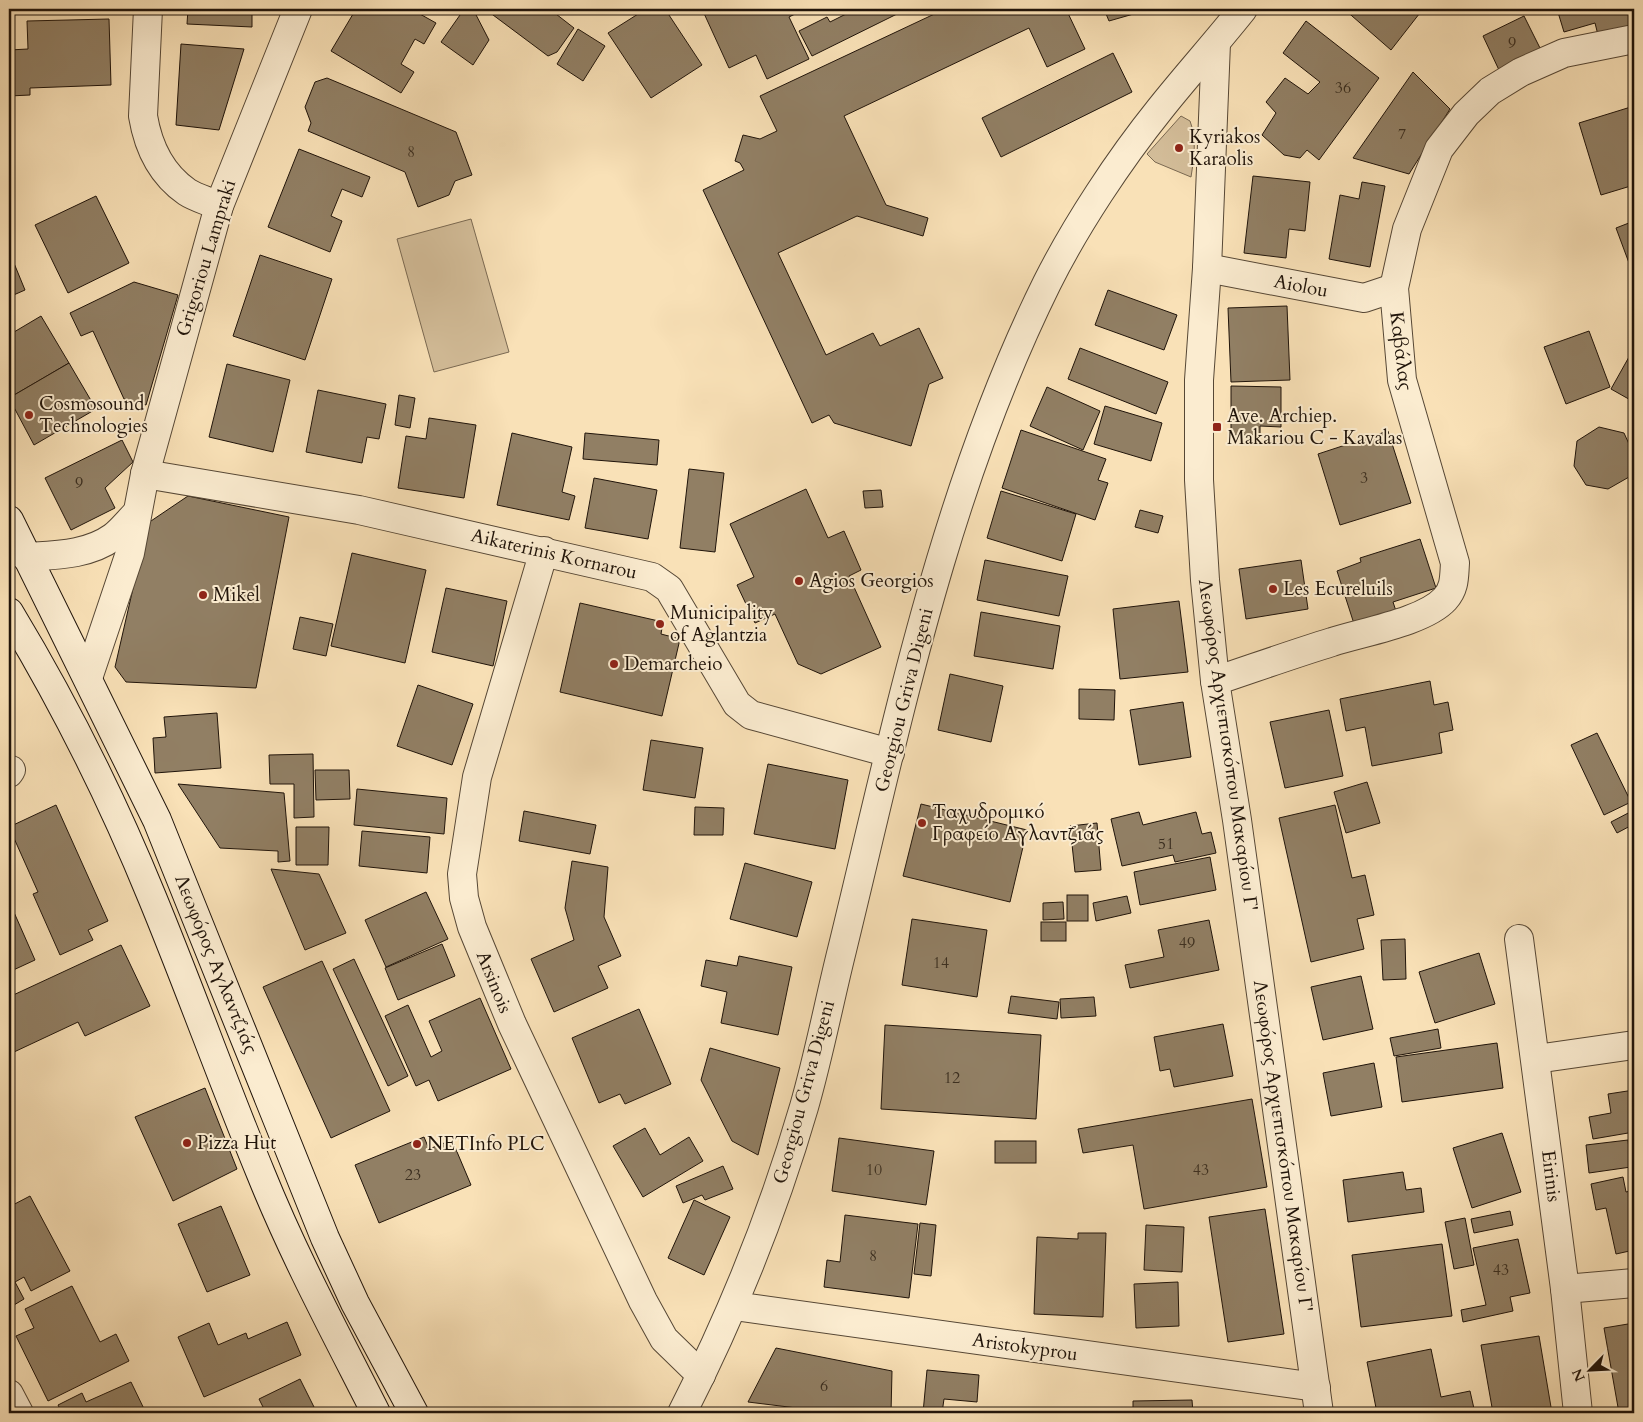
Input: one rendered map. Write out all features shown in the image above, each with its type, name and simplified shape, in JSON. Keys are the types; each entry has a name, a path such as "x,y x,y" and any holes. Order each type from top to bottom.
{"street":[{"path":"148,9 143,116 146,133 154,154 167,174 188,192 219,206"},
{"name":"Grigoriou Lampraki","path":"88,678 130,553 135,515 144,474 219,206 298,9"},
{"name":"Georgiou Griva Digeni","path":"682,1413 734,1306 774,1200 805,1104 890,753 936,576 970,464 997,396 1048,282 1095,201 1158,112 1243,9"},
{"name":"Καβάλας","path":"1215,681 1333,641 1396,624 1432,609 1445,599 1454,586 1455,563 1402,380 1394,288 1407,229 1439,149 1466,114 1490,91 1530,68 1564,53 1634,39"},
{"name":"Λεωφόρος Αρχιεπισκόπου Μακαρίου Γ'","path":"1216,43 1207,268 1199,380 1199,480 1205,580 1215,681 1237,820 1318,1400"},
{"name":"Aiolou","path":"1207,268 1364,298 1394,288"},
{"name":"Aikaterinis Kornarou","path":"144,474 359,510 652,577 669,589 737,704 751,715 890,753"},
{"path":"26,557 80,552 96,547 114,537 135,515"},
{"name":"Λεωφόρος Αγλαντζιάς","path":"9,520 157,820 325,1238 356,1303 414,1413"},
{"name":"Arsinois","path":"544,551 477,777 462,874 464,898 472,927 512,1024 643,1301 664,1339 701,1375"},
{"name":"Λεωφόρος Αγλαντζιάς","path":"9,612 43,668 94,770 152,895 261,1174 294,1250 376,1413"},
{"name":"Eirinis","path":"1519,939 1565,1289 1578,1413"},
{"path":"1536,1059 1634,1045"},
{"path":"1565,1289 1634,1284"},
{"name":"Aristokyprou","path":"734,1306 1318,1400"},
{"path":"9,1394 19,1413"}],"shaded area":[{"path":"1181,116 1190,121 1194,135 1191,177 1155,162 1147,154"},
{"path":"471,219 509,352 434,372 397,239"}],"building":[{"path":"188,9 252,9 252,27 187,24"},
{"path":"356,9 411,9 436,23 424,44 415,39 401,64 414,72 401,93 331,51"},
{"path":"458,9 473,9 489,40 473,65 441,42 460,15"},
{"path":"485,9 560,9 556,14 574,28 557,52 548,56"},
{"path":"646,9 665,9 702,65 651,98 608,33"},
{"path":"702,9 798,9 799,12 789,17 809,59 767,79 756,55 729,68"},
{"path":"856,9 894,9 897,14 812,56 799,31 827,17 830,22"},
{"path":"945,9 1066,9 1085,49 1047,67 1029,28 844,116 886,205 928,218 923,236 857,216 778,253 826,355 873,333 880,346 919,328 943,378 929,384 911,446 834,423 829,415 812,423 703,190 744,170 740,163 735,161 743,135 760,139 777,131 760,96"},
{"path":"1104,9 1151,9 1109,21"},
{"path":"1344,9 1423,9 1391,50"},
{"path":"1557,9 1634,9 1634,29 1599,39 1595,23 1564,32"},
{"path":"1524,16 1541,50 1499,70 1483,36"},
{"path":"109,19 111,85 30,88 30,95 9,96 9,50 28,49 27,21"},
{"path":"1306,21 1379,78 1319,160 1307,150 1300,158 1284,155 1262,135 1276,113 1266,102 1285,78 1308,94 1320,82 1283,53"},
{"path":"578,29 605,46 583,81 557,64"},
{"path":"181,44 244,49 219,130 176,125"},
{"path":"1113,53 1132,92 1001,157 982,118"},
{"path":"1413,72 1450,109 1409,174 1353,158"},
{"path":"327,78 456,132 472,175 455,181 449,195 418,207 405,172 308,131 311,123 305,107 315,82"},
{"path":"1634,106 1634,185 1601,195 1579,123"},
{"path":"299,149 370,177 362,197 342,189 331,216 342,221 330,252 268,227"},
{"path":"1253,176 1310,182 1305,231 1289,229 1286,258 1244,253"},
{"path":"1362,182 1385,186 1370,267 1329,259 1340,195 1359,199"},
{"path":"96,196 129,263 68,293 35,225"},
{"path":"1634,221 1634,271 1632,271 1616,228"},
{"path":"9,251 25,290 9,297"},
{"path":"260,255 332,279 305,360 233,336"},
{"path":"134,282 178,295 146,405 124,399 93,331 81,336 70,313"},
{"path":"1108,290 1177,315 1164,350 1095,325"},
{"path":"1287,306 1290,380 1231,382 1228,308"},
{"path":"41,316 69,363 9,398 9,335"},
{"path":"1589,331 1610,387 1566,404 1544,347"},
{"path":"1080,348 1168,382 1156,414 1068,379"},
{"path":"1634,348 1634,402 1611,389"},
{"path":"69,363 96,409 34,445 9,398"},
{"path":"227,364 290,380 273,452 209,437"},
{"path":"1231,386 1281,387 1281,427 1260,426 1260,435 1231,435"},
{"path":"1047,387 1100,411 1083,450 1030,426"},
{"path":"318,390 386,404 379,439 367,437 362,463 306,452"},
{"path":"399,395 415,398 410,428 395,425"},
{"path":"1105,406 1162,423 1151,461 1094,444"},
{"path":"429,418 476,425 464,498 398,488 406,436 426,439"},
{"path":"1599,427 1624,433 1634,455 1629,477 1608,489 1586,485 1574,466 1577,441"},
{"path":"1021,430 1106,459 1098,480 1108,483 1095,520 1002,488"},
{"path":"1388,431 1411,503 1340,525 1318,454"},
{"path":"512,433 572,447 562,492 575,496 569,520 497,505"},
{"path":"585,433 659,440 657,465 583,459"},
{"path":"122,440 133,462 105,488 115,508 71,530 45,478"},
{"path":"689,469 724,473 715,552 680,548"},
{"path":"594,478 657,490 648,539 585,528"},
{"name":"Agios Georgios","path":"806,489 828,538 844,531 861,570 849,576 881,647 821,674 798,664 775,614 755,623 737,585 754,577 730,524"},
{"path":"881,490 883,507 865,508 863,491"},
{"path":"1001,491 1076,514 1062,561 987,538"},
{"name":"Mikel","path":"188,496 289,517 256,688 126,682 115,667 148,523"},
{"path":"1140,510 1163,516 1158,533 1135,527"},
{"path":"1420,539 1436,588 1393,602 1398,617 1356,630 1337,571 1361,562 1360,558"},
{"path":"352,553 426,570 405,663 331,646"},
{"path":"985,560 1068,576 1059,616 977,600"},
{"name":"Les Ecureluils","path":"1301,560 1308,609 1246,619 1239,569"},
{"path":"446,588 507,601 493,666 432,652"},
{"path":"1179,601 1188,672 1120,679 1113,609"},
{"path":"580,603 663,622 661,634 680,639 662,716 560,692"},
{"path":"981,612 1060,626 1053,669 974,656"},
{"path":"300,617 333,624 326,656 293,649"},
{"path":"950,674 1003,686 991,742 938,730"},
{"path":"1430,681 1434,705 1448,702 1453,730 1439,733 1442,753 1372,766 1365,727 1346,731 1340,699"},
{"path":"418,685 473,704 452,765 397,746"},
{"path":"1079,689 1115,690 1114,720 1079,719"},
{"path":"1183,702 1191,757 1139,765 1130,710"},
{"path":"1329,710 1343,776 1285,788 1270,722"},
{"path":"217,713 221,768 155,773 153,738 166,737 164,717"},
{"path":"1597,733 1631,802 1604,815 1571,745"},
{"path":"651,740 703,748 695,798 643,790"},
{"path":"313,754 314,817 294,818 294,784 270,784 269,755"},
{"path":"768,764 848,780 835,849 754,834"},
{"path":"315,770 349,770 350,799 316,800"},
{"path":"1367,782 1380,823 1346,833 1334,792"},
{"path":"178,784 284,793 290,861 278,862 278,851 220,848"},
{"path":"357,789 447,798 444,834 354,825"},
{"path":"921,804 1027,830 1010,902 903,876"},
{"path":"56,805 108,921 88,930 93,940 60,955 33,894 38,892 9,827"},
{"path":"1335,805 1352,878 1365,875 1374,915 1357,919 1364,949 1311,962 1279,818"},
{"path":"695,807 724,808 723,835 694,835"},
{"path":"1634,810 1634,824 1617,833 1611,822"},
{"path":"524,811 596,825 590,854 519,841"},
{"path":"1139,812 1143,825 1196,812 1202,834 1211,832 1216,853 1175,862 1173,855 1122,866 1111,819"},
{"path":"1097,823 1101,870 1075,872 1070,826"},
{"path":"296,827 329,827 328,865 296,865"},
{"path":"362,831 430,837 427,873 359,866"},
{"path":"1210,857 1216,890 1140,905 1134,872"},
{"path":"572,861 608,867 604,917 621,956 598,966 608,988 554,1012 531,959 574,940 565,908"},
{"path":"745,863 812,882 797,937 730,919"},
{"path":"271,869 319,874 346,933 305,950"},
{"path":"426,892 448,939 386,967 365,920"},
{"path":"1067,895 1088,895 1088,921 1067,921"},
{"path":"1127,896 1131,913 1096,921 1093,903"},
{"path":"9,901 35,960 9,972"},
{"path":"1063,902 1064,919 1043,920 1043,903"},
{"path":"912,919 987,930 977,997 902,985"},
{"path":"1209,920 1219,970 1130,988 1125,965 1164,957 1158,930"},
{"path":"1041,922 1066,922 1066,941 1041,941"},
{"path":"1405,939 1406,979 1383,980 1381,940"},
{"path":"442,944 455,976 398,1000 385,968"},
{"path":"121,945 150,1006 85,1036 78,1022 14,1052 9,1041 9,997"},
{"path":"1479,953 1495,1004 1435,1023 1419,972"},
{"path":"739,956 792,967 778,1035 721,1023 727,992 701,986 706,960 737,966"},
{"path":"354,959 408,1076 388,1086 333,969"},
{"path":"322,961 390,1111 331,1138 263,987"},
{"path":"1361,976 1373,1029 1323,1040 1311,987"},
{"path":"1011,996 1059,1002 1057,1019 1008,1013"},
{"path":"1094,997 1096,1016 1061,1018 1060,999"},
{"path":"480,998 511,1069 438,1101 429,1080 416,1086 385,1016 408,1005 431,1057 442,1051 429,1021"},
{"path":"639,1009 671,1084 625,1104 620,1094 599,1103 572,1038"},
{"path":"1223,1024 1233,1076 1174,1087 1170,1069 1160,1071 1154,1037"},
{"path":"885,1025 1041,1035 1036,1119 881,1109"},
{"path":"1438,1029 1441,1048 1394,1056 1390,1038"},
{"path":"1497,1043 1503,1088 1402,1102 1396,1057"},
{"path":"710,1048 780,1068 758,1155 732,1141 701,1080"},
{"path":"1374,1063 1382,1107 1331,1116 1323,1073"},
{"name":"Pizza Hut","path":"205,1088 237,1169 173,1201 135,1117"},
{"path":"1634,1090 1634,1132 1593,1139 1589,1117 1611,1113 1608,1094"},
{"path":"1252,1099 1267,1187 1144,1209 1133,1145 1083,1153 1078,1129"},
{"path":"645,1128 660,1155 689,1137 703,1161 643,1197 613,1146"},
{"path":"1502,1133 1521,1192 1472,1208 1453,1148"},
{"path":"424,1137 429,1149 452,1140 471,1185 379,1223 355,1165"},
{"path":"839,1138 934,1151 926,1205 832,1191"},
{"path":"1628,1140 1631,1167 1589,1173 1586,1145"},
{"path":"995,1141 1036,1141 1036,1163 995,1163"},
{"path":"723,1166 733,1189 705,1200 702,1195 683,1203 676,1186"},
{"path":"1403,1172 1406,1190 1421,1188 1424,1212 1348,1222 1343,1180"},
{"path":"1623,1177 1626,1192 1634,1190 1634,1250 1616,1254 1606,1208 1596,1210 1591,1184"},
{"path":"30,1196 70,1271 31,1291 24,1277 15,1282 24,1299 9,1308 9,1207"},
{"path":"694,1200 730,1217 704,1275 668,1258"},
{"path":"221,1206 250,1275 207,1292 178,1224"},
{"path":"1265,1209 1284,1334 1228,1342 1209,1217"},
{"path":"1510,1211 1513,1225 1474,1233 1471,1219"},
{"path":"845,1215 918,1224 909,1298 824,1287 827,1260 840,1262"},
{"path":"1465,1218 1474,1265 1454,1269 1445,1222"},
{"path":"920,1223 936,1225 931,1276 914,1274"},
{"path":"1146,1225 1184,1227 1182,1272 1144,1270"},
{"path":"1078,1233 1106,1233 1103,1317 1034,1314 1037,1237 1078,1239"},
{"path":"1518,1239 1530,1293 1510,1297 1513,1311 1463,1322 1461,1310 1486,1305 1473,1248"},
{"path":"1442,1244 1452,1316 1361,1327 1352,1255"},
{"path":"1178,1282 1179,1326 1136,1328 1134,1284"},
{"path":"72,1286 100,1342 116,1334 129,1361 48,1401 16,1336 34,1328 25,1309"},
{"path":"287,1322 301,1355 204,1397 178,1337 209,1323 218,1345 246,1333 248,1339"},
{"path":"1634,1323 1634,1413 1619,1413 1604,1328"},
{"path":"1539,1336 1552,1413 1493,1413 1481,1345"},
{"path":"776,1348 892,1371 891,1413 837,1413 748,1402"},
{"path":"1431,1349 1441,1397 1470,1391 1475,1413 1377,1413 1367,1362"},
{"path":"927,1370 979,1375 977,1402 944,1399 942,1413 923,1413"},
{"path":"300,1379 317,1413 266,1413 259,1399"},
{"path":"131,1382 146,1413 62,1413 58,1405 82,1393 86,1402"},
{"path":"1192,1400 1193,1413 1133,1413 1133,1401"},
{"path":"1225,1410 1262,1413 1225,1413"}],"place":[{"name":"Kyriakos Karaolis","path":"1179,148"},
{"name":"Cosmosound Technologies","path":"29,415"},
{"name":"Ave. Archiep. Makariou C - Kavalas","path":"1217,427"},
{"name":"Agios Georgios","path":"799,581"},
{"name":"Les Ecureluils","path":"1273,589"},
{"name":"Mikel","path":"203,595"},
{"name":"Municipality of Aglantzia","path":"660,624"},
{"name":"Demarcheio","path":"614,664"},
{"name":"Ταχυδρομικό Γραφείο Αγλαντζιάς","path":"922,823"},
{"name":"Pizza Hut","path":"187,1143"},
{"name":"NETInfo PLC","path":"417,1144"}]}
